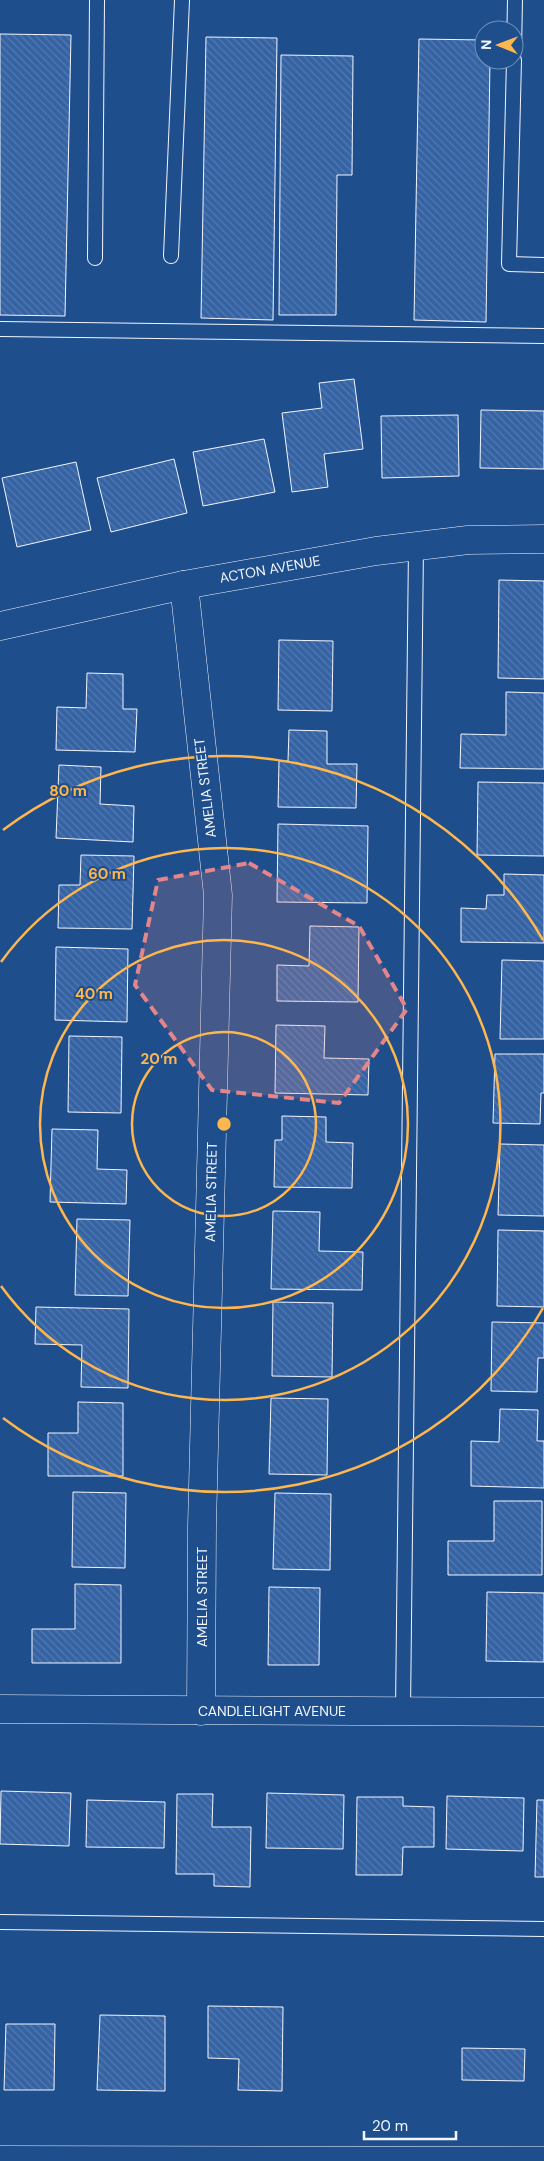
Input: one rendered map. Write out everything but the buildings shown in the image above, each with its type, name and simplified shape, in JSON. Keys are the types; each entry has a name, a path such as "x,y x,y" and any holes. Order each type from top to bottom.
{"street":[{"name":"ACTON AVENUE","path":"0,626 184,585 292,564 468,540 544,539"},
{"name":"AMELIA STREET","path":"184,585 218,895 202,1526 201,1711"},
{"name":"CANDLELIGHT AVENUE","path":"0,1708 201,1711 544,1712"},
{"path":"0,2160 544,2161"}],"lane":[{"path":"94,258 97,0"},
{"path":"171,256 182,0"},
{"path":"515,0 515,20"},
{"path":"514,70 509,264 544,265"},
{"path":"0,329 544,336"},
{"path":"403,1711 416,546"},
{"path":"0,1922 544,1930"}],"highlighted area":[{"path":"249,863 359,926 407,1009 339,1103 212,1090 135,985 158,880"}]}
